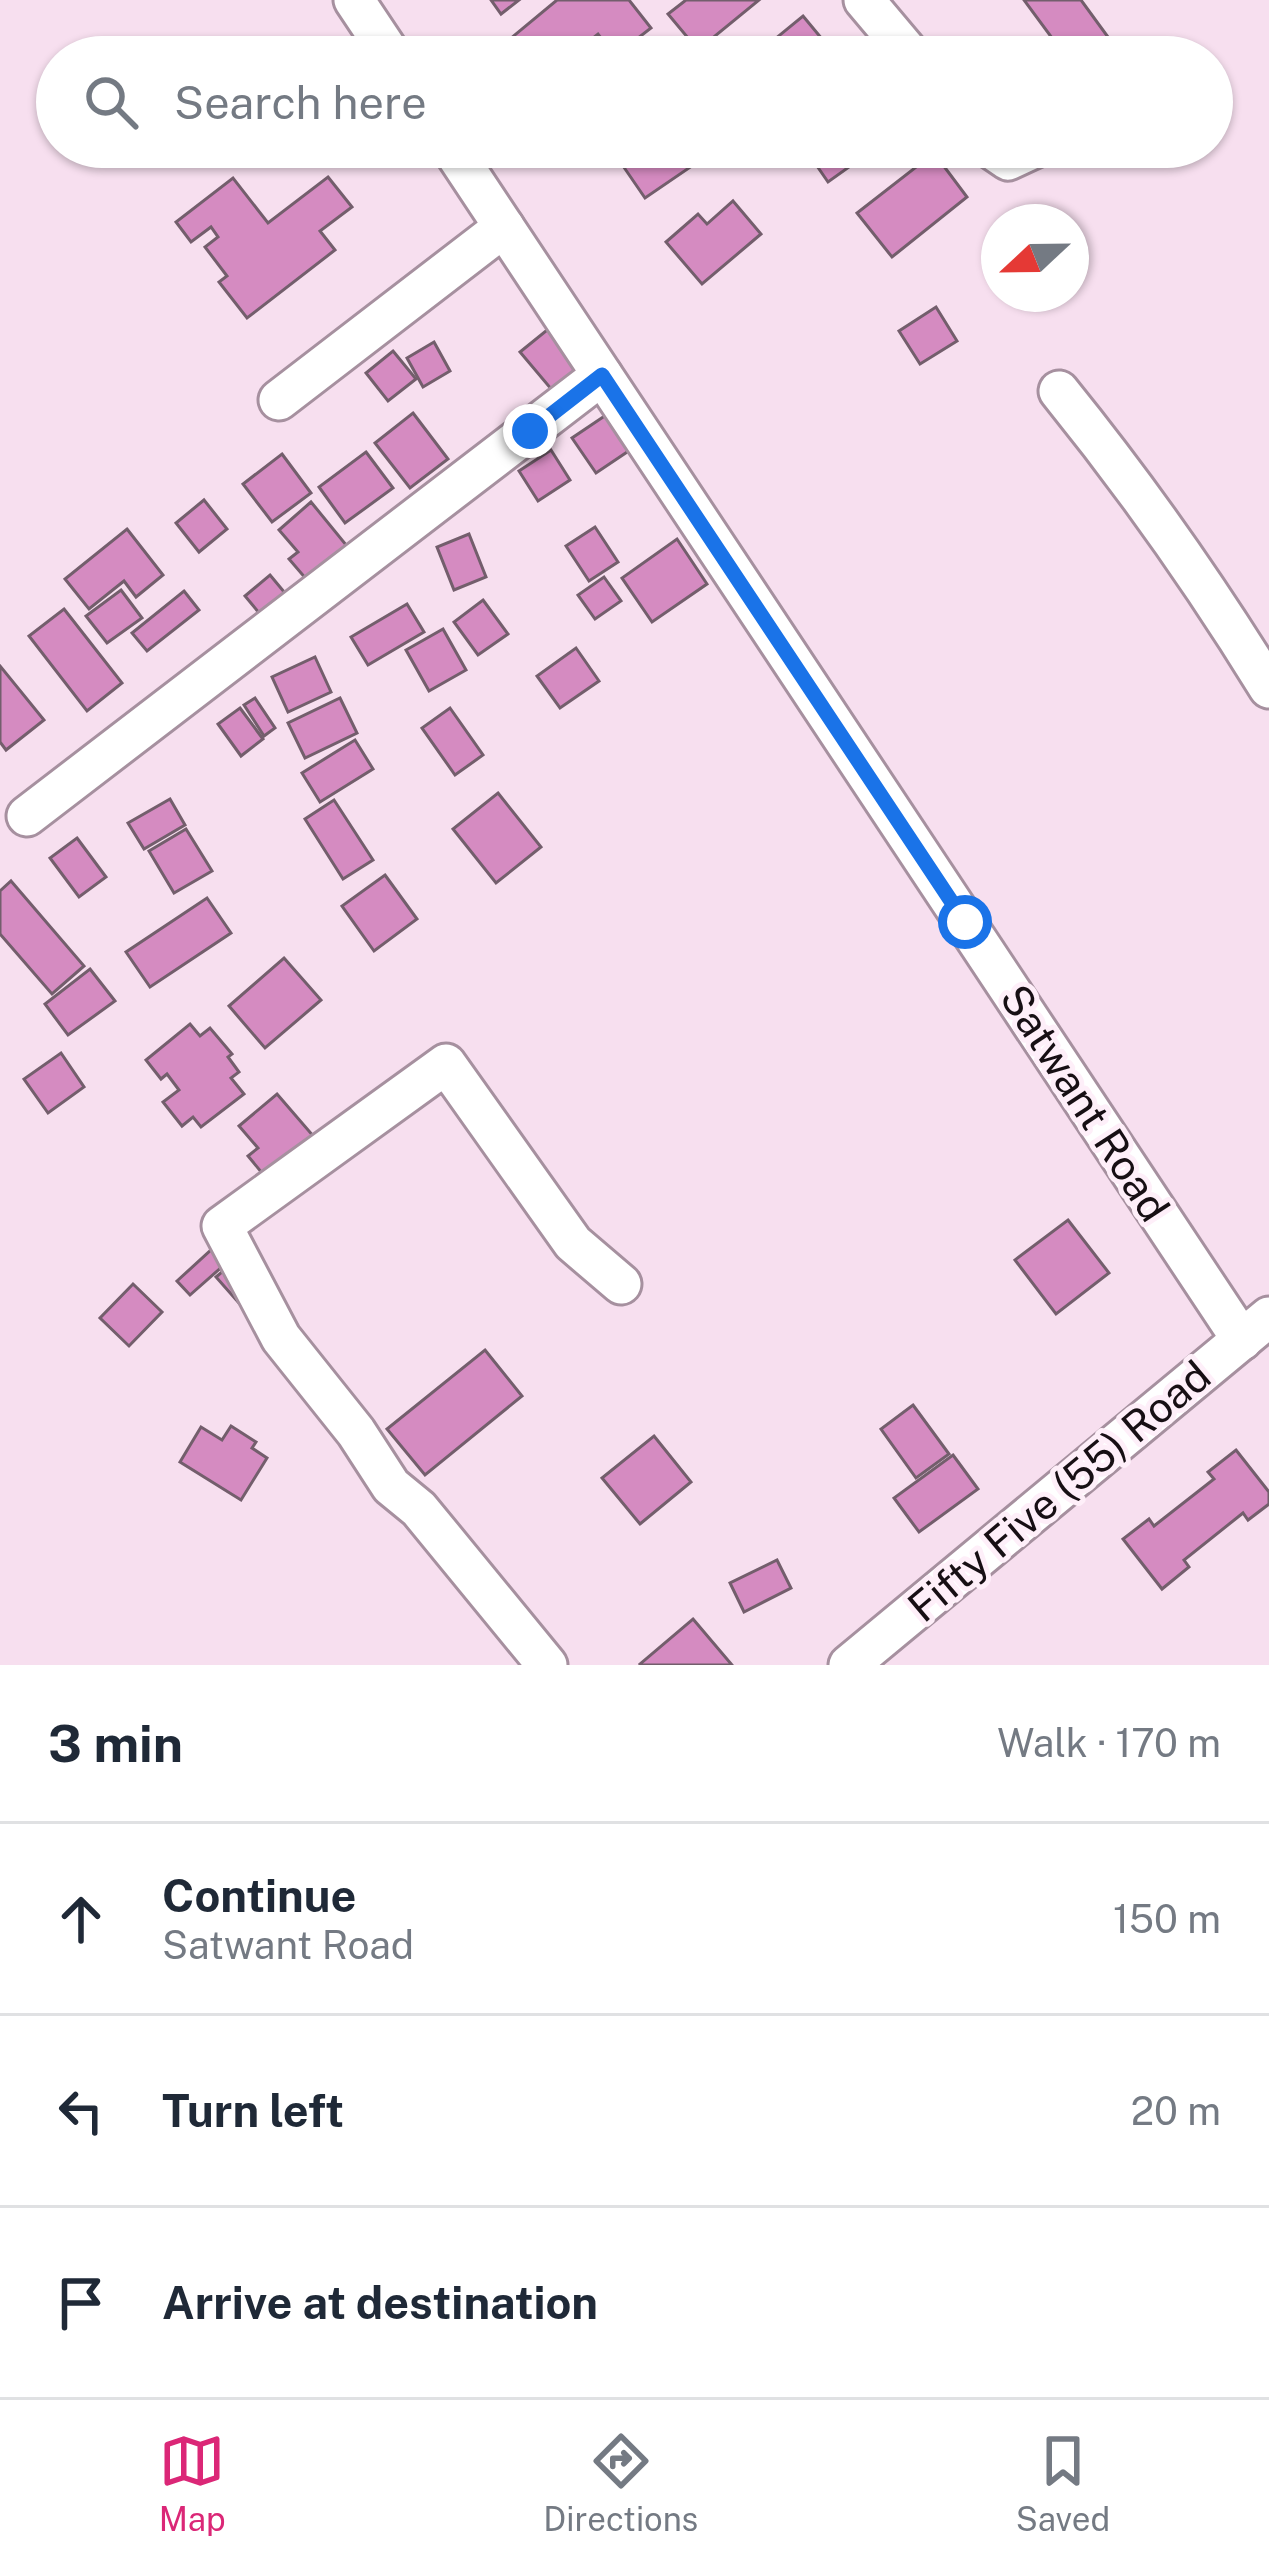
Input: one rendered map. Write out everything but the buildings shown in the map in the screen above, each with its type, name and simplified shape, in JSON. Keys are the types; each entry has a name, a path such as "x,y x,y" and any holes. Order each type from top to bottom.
{"street":[{"path":"355,0 378,36"},
{"path":"865,0 895,36"},
{"name":"Satwant Road","path":"465,168 1255,1329"},
{"path":"279,400 504,226"},
{"path":"27,816 602,375"},
{"path":"1059,391 1128,476 1269,688"},
{"path":"547,1665 419,1509 392,1486 281,1338 222,1226 446,1064 573,1243 621,1284"},
{"name":"Fifty Five (55) Road","path":"849,1665 1255,1329"}],"route":[{"path":"530,431 602,375 965,922"}]}
